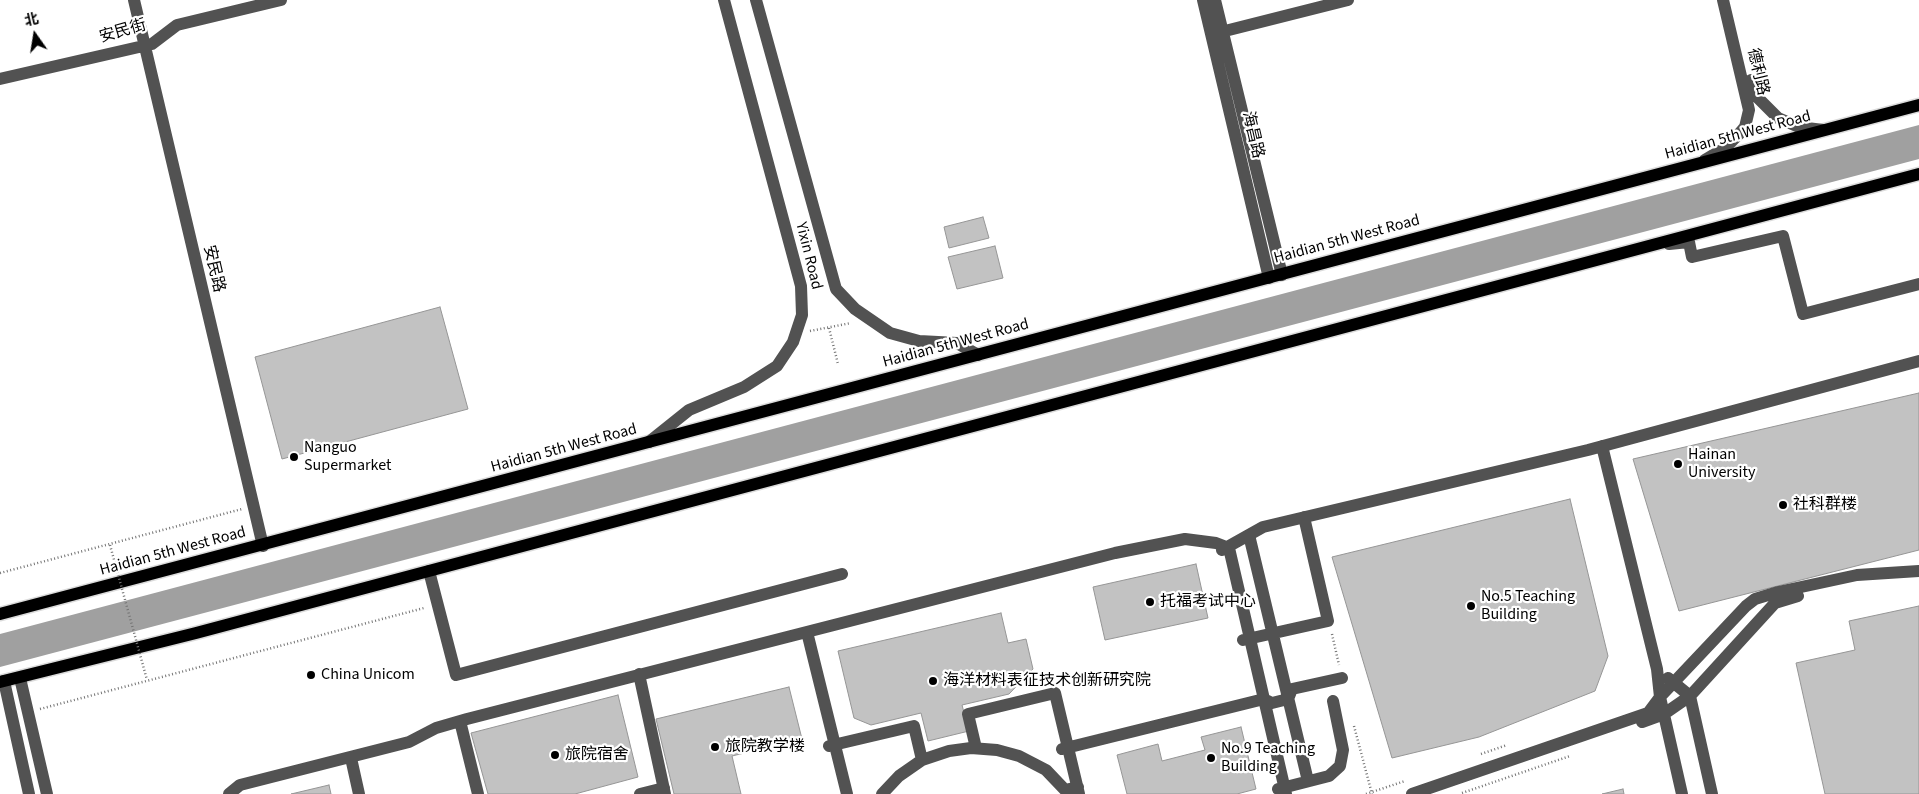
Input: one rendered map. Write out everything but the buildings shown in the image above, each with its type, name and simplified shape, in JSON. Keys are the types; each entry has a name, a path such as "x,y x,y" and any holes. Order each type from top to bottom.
{"main road":[{"name":"Haidian 5th West Road","path":"0,614 1282,275 1919,104"},
{"path":"2,682 429,571 1919,174"}],"street":[{"name":"安民路","path":"134,0 147,41 266,545"},
{"name":"安民路","path":"141,0 147,41 253,506 266,545"},
{"name":"安民街","path":"0,70 147,41 176,17 246,0"},
{"name":"安民街","path":"0,79 147,41 177,25 281,0"},
{"name":"Yixin Road","path":"645,444 689,410 744,387 777,366 793,342 802,315 801,286 724,0"},
{"name":"Yixin Road","path":"756,0 836,289 854,310 890,333 919,341 957,343 978,355"},
{"name":"海昌路","path":"1203,0 1217,33 1282,275"},
{"name":"海昌路","path":"1215,0 1217,33 1269,278"},
{"path":"1217,33 1348,0"},
{"name":"德利路","path":"1703,162 1725,148 1739,134 1744,127 1749,110 1723,0"},
{"name":"德利路","path":"1731,0 1755,95 1759,101 1771,113 1787,123 1811,130 1823,130"},
{"path":"1649,246 1689,242 1692,257 1783,236 1803,314 1919,284"},
{"path":"1603,449 1919,361"},
{"path":"229,794 240,785 412,746 457,724 638,677 804,635 909,613 1143,552 1186,545 1226,552 1249,538 1305,520 1603,449 1919,366"},
{"path":"1603,449 1657,669 1660,697 1682,794"},
{"path":"1247,640 1328,621 1305,520"},
{"path":"1249,538 1308,781"},
{"path":"1226,552 1282,791 1308,781 1329,776 1343,760 1342,743 1333,701"},
{"path":"429,571 456,675 842,574"},
{"path":"1412,794 1648,713 1660,697 1746,606 1755,599 1772,593 1857,576 1919,571"},
{"path":"1431,794 1664,714 1690,696 1780,601 1858,583 1919,578"},
{"path":"804,635 846,794"},
{"path":"1657,669 1690,696 1712,794"},
{"path":"638,677 663,792 640,794"},
{"path":"20,678 48,794"},
{"path":"1288,699 1292,689 1342,678"},
{"path":"2,682 29,794"},
{"path":"882,794 899,776 922,760 949,751 976,748 997,750 1032,762 1046,770 1065,790 1075,791 1049,694 968,714 976,748"},
{"path":"1064,745 1260,697 1272,703 1288,699"},
{"path":"457,724 472,794"},
{"path":"457,724 478,794"},
{"path":"832,745 914,726 922,760"},
{"path":"832,745 841,794"},
{"path":"237,794 245,788 348,761"},
{"path":"348,761 353,794"},
{"path":"348,761 359,794"}],"path":[{"path":"801,333 856,321"},
{"path":"829,328 838,364"},
{"path":"0,573 253,506"},
{"path":"110,545 147,680"},
{"path":"28,712 438,604"},
{"path":"1458,794 1577,754"}],"shaded area":[{"path":"1919,125 1919,159 0,667 0,634"}],"place":[{"name":"Nanguo Supermarket","path":"294,457"},
{"name":"Hainan University","path":"1678,464"},
{"name":"社科群楼","path":"1783,505"},
{"name":"托福考试中心","path":"1150,602"},
{"name":"No.5 Teaching Building","path":"1471,606"},
{"name":"China Unicom","path":"311,675"},
{"name":"海洋材料表征技术创新研究院","path":"933,681"},
{"name":"旅院教学楼","path":"715,747"},
{"name":"旅院宿舍","path":"555,755"},
{"name":"No.9 Teaching Building","path":"1211,758"}]}
